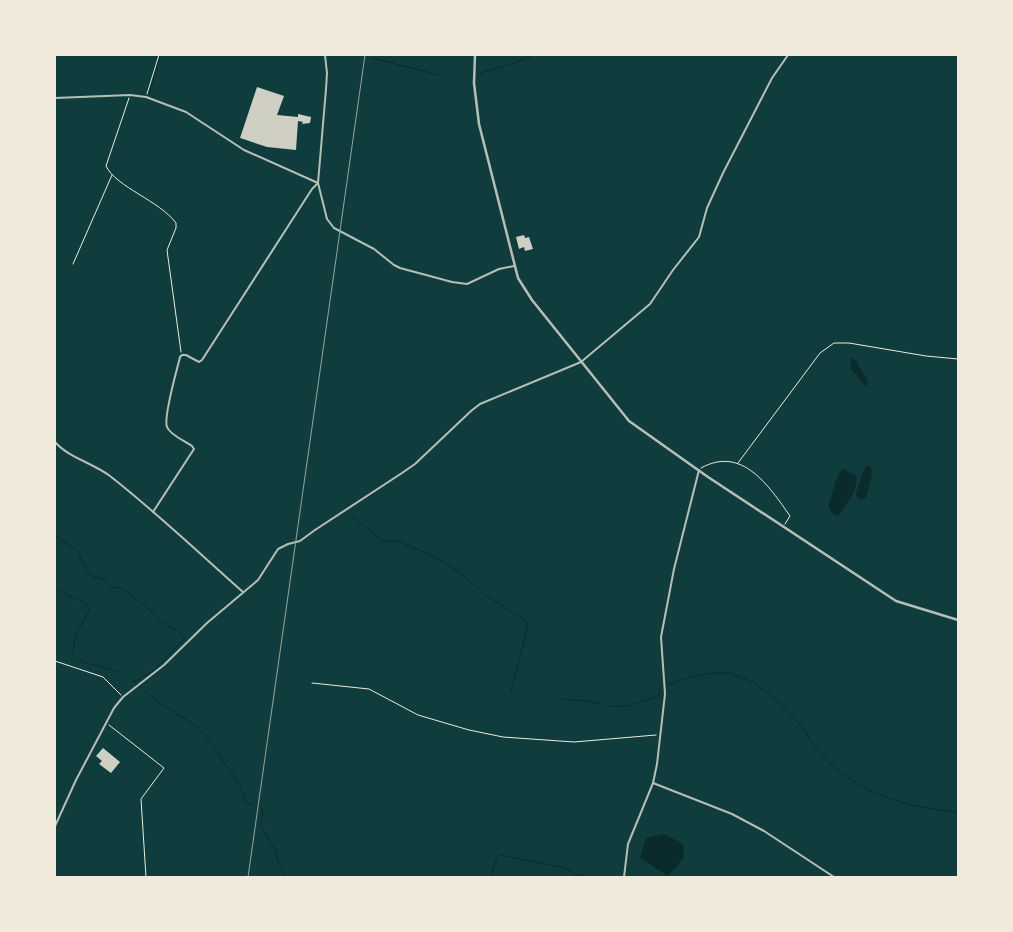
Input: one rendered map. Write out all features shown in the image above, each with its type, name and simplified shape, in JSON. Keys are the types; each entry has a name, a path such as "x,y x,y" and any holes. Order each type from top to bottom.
{"street":[{"path":"325,55 326,89 318,183 326,215 331,226 374,249 400,268 452,282 467,284 499,269 514,266"},
{"path":"475,55 474,83 479,124 514,266 523,288 629,422 896,600 958,620"},
{"path":"55,826 69,794 114,708 123,697 164,665 207,623 258,580 278,549 284,545 300,541 415,464 480,404 581,362 650,304 673,270 699,238 707,208 723,173 772,78 788,55"},
{"path":"55,98 130,95 146,97 186,112 244,150 318,183"},
{"path":"153,512 194,449 170,432 167,427 166,416 180,357 186,355 199,362 202,360 312,189 318,183"},
{"path":"55,442 61,449 108,474 243,592"},
{"path":"624,877 628,844 653,783 662,735 665,694 661,637 674,568 699,470"},
{"path":"653,783 732,814 764,831 834,877"}],"path":[{"path":"146,97 160,55"},
{"path":"130,95 106,166 112,175 155,204 176,223 176,228 167,250 182,355"},
{"path":"73,264 112,175"},
{"path":"738,463 820,353 834,343 849,342 926,356 958,359"},
{"path":"699,470 702,467 722,460 738,463 752,471 764,482 790,516 784,527"},
{"path":"55,661 103,677 123,697"},
{"path":"312,683 370,689 418,715 469,730 503,737 574,742 662,735"},
{"path":"106,723 164,768 141,799 146,877"}],"water":[{"path":"853,358 868,380 866,387 851,369 851,359"},
{"path":"869,465 872,469 872,475 866,498 861,500 857,498 856,494 864,469"},
{"path":"843,469 856,476 856,486 839,516 836,516 828,506 838,476"},
{"path":"665,834 683,844 684,848 684,858 669,875 666,875 640,858 646,838"}],"building":[{"path":"257,87 284,96 277,115 298,117 298,114 311,117 310,123 302,124 303,122 298,121 296,150 267,147 240,138"},
{"path":"524,235 525,238 529,237 533,249 525,251 524,247 519,249 516,237"},
{"path":"103,748 120,762 111,773 99,764 102,761 96,756"}],"waterway":[{"path":"149,94 160,55"},
{"path":"480,73 531,56"},
{"path":"372,58 439,75"},
{"path":"352,516 382,541 398,541 437,558 462,574 487,596 527,622 527,630 512,691"},
{"path":"55,536 77,550 90,575 104,580 111,587 122,588 159,620 185,638 154,670 134,682"},
{"path":"55,589 85,603 90,609 75,636 73,653"},
{"path":"80,661 119,672"},
{"path":"667,685 691,677 712,673 730,673 752,682"},
{"path":"131,679 137,684"},
{"path":"755,684 785,708 823,756 852,780 868,790 885,797 920,807 958,812"},
{"path":"610,706 628,706 659,696 660,687 663,685"},
{"path":"143,689 157,701 190,722 205,735 237,781 245,801 253,806"},
{"path":"561,699 602,704"},
{"path":"261,808 263,810 261,826 275,850 279,864 285,874 284,877"},
{"path":"490,877 500,855 565,868 575,874 588,877"}],"railway":[{"path":"248,877 365,55"}]}
